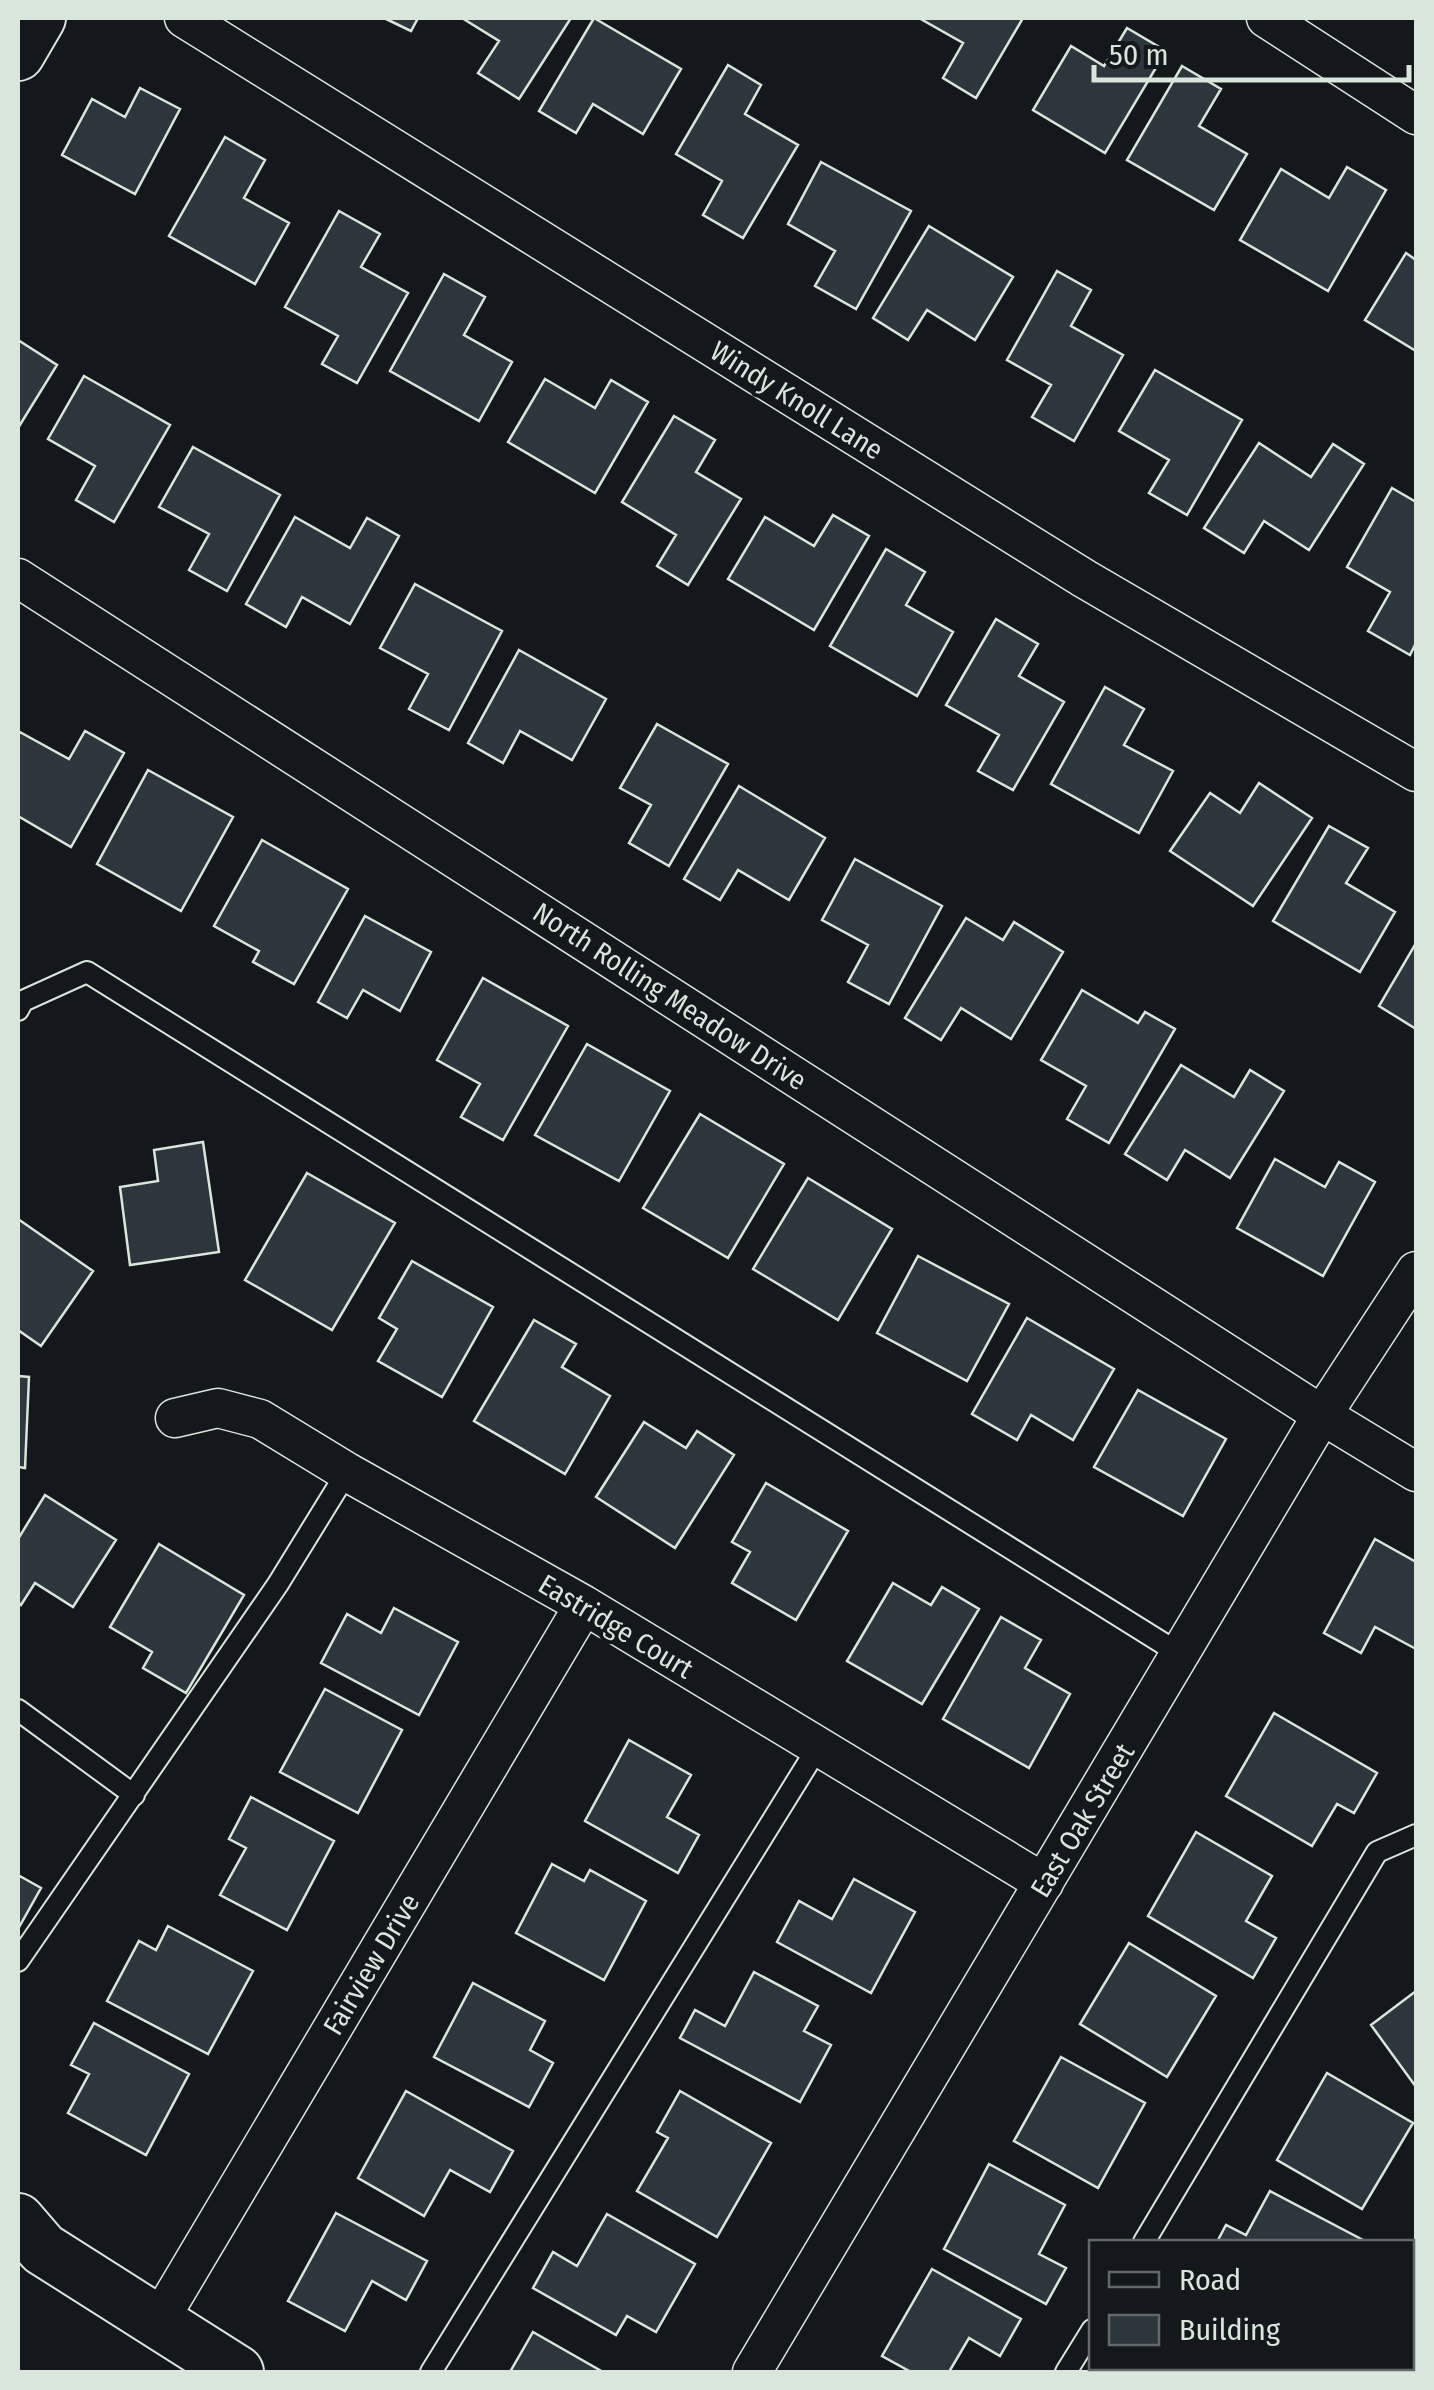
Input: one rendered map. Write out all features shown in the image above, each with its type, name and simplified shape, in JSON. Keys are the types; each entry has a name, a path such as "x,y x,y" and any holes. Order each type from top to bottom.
{"street":[{"path":"18,54 38,18"},
{"name":"Windy Knoll Lane","path":"184,18 1086,579 1416,772"},
{"path":"1266,18 1416,115"},
{"name":"North Rolling Meadow Drive","path":"18,578 1416,1472"},
{"name":"East Oak Street","path":"752,2372 1322,1415 1416,1270"},
{"name":"Eastridge Court","path":"175,1418 218,1408 260,1419 584,1605 1044,1884"},
{"name":"Fairview Drive","path":"158,2322 584,1605"},
{"path":"18,2220 43,2249 237,2372"}],"lane":[{"path":"18,1010 23,1002 88,972 1180,1654"},
{"path":"18,1962 278,1584 347,1472"},
{"path":"18,1710 134,1795"},
{"path":"432,2372 818,1747"},
{"path":"1145,2240 1376,1852 1416,1835"},
{"path":"1066,2372 1089,2335"}],"building":[{"path":"384,18 418,18 411,31"},
{"path":"462,18 571,18 519,99 478,73 499,41"},
{"path":"594,18 681,69 643,134 593,104 576,133 539,111"},
{"path":"919,18 1023,18 976,98 943,78 963,43"},
{"path":"1127,28 1166,51 1105,153 1033,110 1071,46 1104,66"},
{"path":"728,65 761,85 745,114 798,145 743,238 703,215 722,181 676,154"},
{"path":"1182,66 1221,89 1199,126 1247,154 1214,210 1127,160"},
{"path":"140,88 180,109 135,194 62,155 92,99 125,117"},
{"path":"225,137 265,160 244,198 289,223 255,284 169,236"},
{"path":"821,162 911,211 856,309 815,286 835,251 788,224"},
{"path":"1347,167 1386,190 1328,291 1240,240 1281,169 1329,198"},
{"path":"339,211 380,234 361,267 408,293 357,383 322,364 338,336 285,307"},
{"path":"929,226 1013,277 975,340 927,310 908,340 873,318"},
{"path":"1406,253 1416,260 1416,351 1365,320"},
{"path":"1057,271 1091,290 1071,326 1123,355 1074,441 1032,417 1051,385 1007,360"},
{"path":"444,274 485,297 464,335 512,362 479,421 390,371"},
{"path":"18,340 57,365 18,428"},
{"path":"1155,370 1242,420 1187,515 1149,493 1169,460 1119,431"},
{"path":"84,376 170,425 114,522 76,500 95,466 48,439"},
{"path":"545,379 595,408 611,380 648,402 595,493 508,442"},
{"path":"674,416 715,440 696,472 741,499 688,585 657,566 676,535 622,502"},
{"path":"1259,443 1311,477 1333,444 1364,464 1309,550 1264,521 1244,553 1204,528"},
{"path":"193,447 280,495 227,591 189,570 209,534 159,507"},
{"path":"1392,488 1416,502 1416,643 1410,655 1368,631 1390,592 1347,567"},
{"path":"833,515 869,536 814,630 728,579 765,517 814,546"},
{"path":"295,517 350,548 367,518 399,536 350,624 302,597 286,627 246,604"},
{"path":"886,549 925,572 906,605 953,632 917,696 830,646"},
{"path":"415,584 502,631 449,730 409,709 428,674 380,648"},
{"path":"996,619 1038,644 1019,676 1064,702 1013,790 978,771 999,735 946,705"},
{"path":"519,650 606,699 572,760 520,731 503,763 468,743"},
{"path":"1105,687 1144,709 1124,745 1173,771 1139,833 1051,784"},
{"path":"657,724 728,764 669,866 629,843 651,805 620,788"},
{"path":"18,731 69,759 85,731 124,753 71,847 18,816"},
{"path":"148,770 233,817 181,911 97,864"},
{"path":"1259,783 1312,818 1253,906 1170,851 1210,793 1240,813"},
{"path":"739,786 825,838 789,900 738,870 720,900 684,879"},
{"path":"1329,826 1368,848 1346,883 1395,912 1360,972 1273,921"},
{"path":"262,840 348,889 294,984 253,962 259,951 214,926"},
{"path":"855,859 942,906 889,1004 848,982 868,945 822,920"},
{"path":"365,916 431,952 400,1011 363,990 347,1018 318,1002"},
{"path":"966,918 1003,940 1014,922 1063,952 1011,1039 961,1008 941,1040 905,1018"},
{"path":"1416,943 1416,1029 1379,1006"},
{"path":"483,978 568,1026 503,1140 461,1117 480,1084 437,1060"},
{"path":"1082,990 1138,1023 1145,1012 1175,1029 1109,1143 1067,1119 1086,1086 1041,1060"},
{"path":"587,1044 670,1091 619,1181 535,1135"},
{"path":"1181,1065 1234,1097 1250,1070 1284,1091 1230,1178 1185,1150 1167,1180 1125,1154"},
{"path":"700,1114 784,1164 728,1258 643,1208"},
{"path":"203,1142 219,1252 130,1265 120,1187 158,1181 154,1150"},
{"path":"1275,1159 1325,1187 1339,1162 1375,1182 1323,1276 1237,1228"},
{"path":"307,1173 395,1223 332,1330 245,1280"},
{"path":"808,1178 892,1229 838,1320 753,1269"},
{"path":"18,1219 93,1271 41,1346 18,1330"},
{"path":"918,1256 1009,1304 967,1381 877,1333"},
{"path":"412,1261 493,1307 442,1397 378,1361 397,1329 379,1318"},
{"path":"1027,1318 1114,1369 1073,1440 1031,1415 1017,1440 972,1414"},
{"path":"534,1320 576,1344 562,1367 610,1396 565,1474 474,1421"},
{"path":"18,1376 29,1377 25,1468 18,1467"},
{"path":"1138,1390 1226,1439 1183,1516 1094,1467"},
{"path":"644,1422 686,1448 697,1431 734,1455 675,1548 596,1497"},
{"path":"766,1483 848,1531 796,1620 732,1583 750,1552 732,1542"},
{"path":"45,1495 116,1540 73,1607 35,1583 21,1605 18,1602 18,1539"},
{"path":"1375,1539 1416,1562 1416,1649 1375,1627 1361,1653 1324,1633"},
{"path":"159,1544 244,1595 186,1693 143,1668 152,1652 110,1627"},
{"path":"893,1583 931,1605 942,1587 979,1609 922,1704 847,1661"},
{"path":"394,1608 458,1642 419,1715 321,1663 347,1614 381,1633"},
{"path":"1001,1617 1041,1640 1025,1668 1070,1694 1029,1768 943,1719"},
{"path":"325,1689 402,1730 358,1813 280,1772"},
{"path":"1274,1713 1377,1773 1354,1813 1337,1804 1312,1846 1226,1796"},
{"path":"629,1740 691,1775 667,1817 699,1835 678,1873 585,1821"},
{"path":"251,1797 334,1841 287,1930 220,1895 246,1848 229,1839"},
{"path":"1196,1832 1272,1876 1246,1921 1276,1938 1253,1978 1148,1916"},
{"path":"552,1864 584,1881 590,1870 646,1901 604,1980 516,1933"},
{"path":"18,1875 41,1888 18,1929"},
{"path":"854,1879 915,1912 871,1993 777,1942 799,1901 832,1919"},
{"path":"168,1926 253,1971 208,2054 107,2001 139,1941 156,1950"},
{"path":"1129,1943 1216,1996 1167,2077 1080,2024"},
{"path":"754,1972 818,2006 804,2031 831,2045 800,2102 680,2038 695,2010 725,2026"},
{"path":"473,1983 545,2021 530,2050 553,2063 529,2107 434,2057"},
{"path":"1416,1991 1416,2087 1371,2025"},
{"path":"94,2023 189,2074 146,2155 68,2113 89,2074 71,2065"},
{"path":"1061,2057 1145,2103 1098,2188 1014,2141"},
{"path":"1327,2073 1413,2123 1362,2209 1277,2160"},
{"path":"406,2091 513,2151 490,2192 450,2170 424,2216 358,2178"},
{"path":"680,2091 771,2143 717,2237 637,2191 668,2138 657,2132"},
{"path":"989,2164 1065,2205 1039,2254 1066,2268 1046,2304 944,2249"},
{"path":"1270,2191 1363,2240 1218,2240 1226,2225 1246,2235"},
{"path":"336,2213 427,2261 406,2300 372,2281 345,2331 288,2301"},
{"path":"607,2214 695,2264 656,2332 627,2316 616,2335 533,2288 553,2252 577,2266"},
{"path":"932,2269 1021,2319 1000,2356 969,2338 949,2372 911,2372 882,2356"},
{"path":"533,2332 603,2372 510,2372"},
{"path":"1191,2370 1272,2370 1271,2372"}]}
